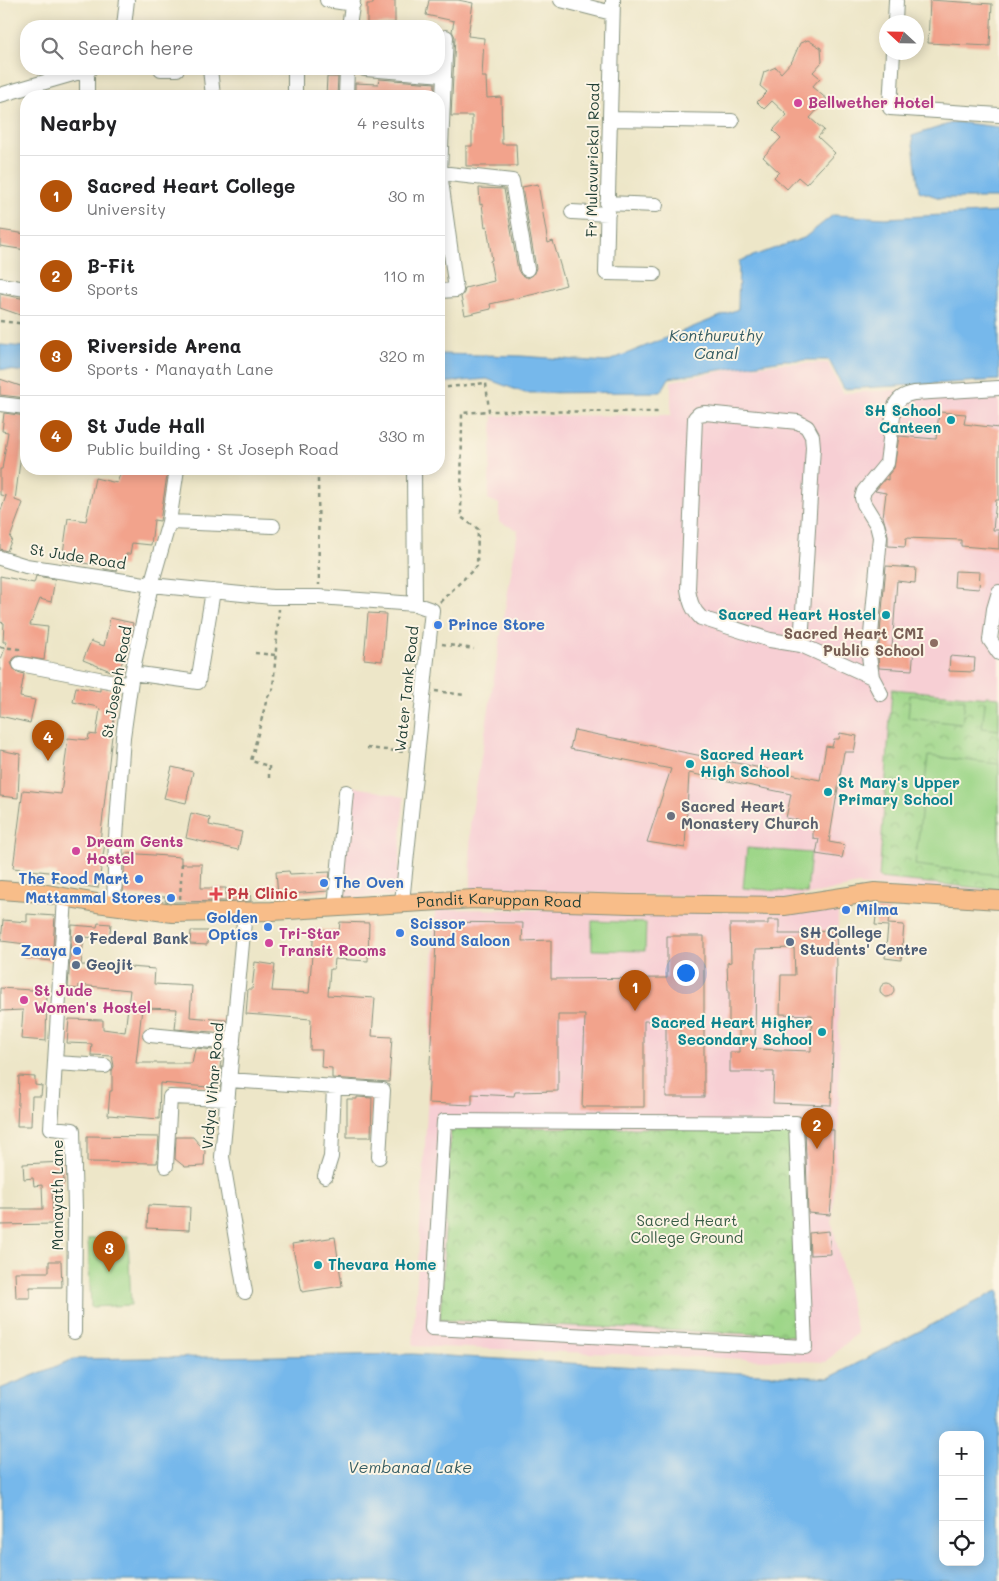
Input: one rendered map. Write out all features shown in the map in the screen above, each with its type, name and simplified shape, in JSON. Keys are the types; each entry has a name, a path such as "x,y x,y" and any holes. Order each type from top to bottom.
{"main road":[{"name":"Pandit Karuppan Road","path":"0,890 179,913 272,911 474,899 784,906 875,892 999,900"}],"street":[{"path":"125,20 127,0"},
{"path":"328,0 353,2 350,20"},
{"path":"560,0 612,6"},
{"path":"895,15 896,0"},
{"name":"Fr Mulavurickal Road","path":"612,6 606,273 654,274"},
{"path":"445,56 446,38"},
{"path":"893,60 890,108 999,115"},
{"path":"0,94 68,75"},
{"path":"88,90 89,75"},
{"path":"211,75 212,90"},
{"path":"295,75 296,90"},
{"path":"346,90 347,75"},
{"path":"443,90 444,75"},
{"path":"610,119 732,121"},
{"path":"445,174 512,181 527,269"},
{"path":"572,212 656,204"},
{"path":"445,210 456,290 445,291"},
{"path":"0,285 20,288"},
{"path":"880,694 872,677 869,656 880,537 877,526 862,498 864,491 887,463 894,408 897,400 904,395 914,393 999,388"},
{"path":"0,404 20,406"},
{"path":"801,645 813,447 810,431 808,427 798,422 699,414 695,418 688,589 694,611 701,618 770,640 801,645 872,677"},
{"name":"St Joseph Road","path":"114,905 116,838 123,737 131,679 151,585 169,522 176,475"},
{"path":"414,475 415,604"},
{"path":"169,522 273,526"},
{"name":"St Jude Road","path":"0,558 26,566 151,585"},
{"name":"Water Tank Road","path":"151,585 280,597 319,597 415,604 432,610 402,902"},
{"path":"20,664 131,679 198,682 212,591"},
{"path":"999,592 994,609 990,640 999,652"},
{"path":"335,907 346,792"},
{"name":"Manayath Lane","path":"65,897 51,1128 73,1130 75,1209 74,1332"},
{"name":"Vidya Vihar Road","path":"245,911 222,1157 245,1292"},
{"path":"150,1035 233,1043"},
{"path":"55,1063 105,1066"},
{"path":"229,1080 383,1090 379,1157"},
{"path":"325,1176 331,1157 334,1087"},
{"path":"166,1166 170,1097 228,1099"},
{"path":"444,1121 796,1123 805,1347 432,1328 444,1121"}],"path":[{"path":"0,321 20,323"},
{"path":"445,387 486,383 489,411"},
{"path":"432,610 477,566 478,529 461,517 462,413 489,411 658,412"},
{"path":"318,479 319,597"},
{"path":"269,778 269,766 251,761 267,698 273,689 280,597"},
{"path":"429,642 474,649"},
{"path":"255,653 276,655"},
{"path":"424,690 465,695"},
{"path":"367,748 417,754"},
{"path":"179,913 182,862"}],"shaded area":[{"path":"783,363 828,363 843,393 999,384 999,897 858,885 785,900 589,893 471,892 470,825 518,530 499,522 499,504 488,499 493,416 671,415 671,381 743,367"},
{"path":"350,786 404,797 397,896 341,899"},
{"path":"435,909 838,912 839,1118 832,1222 857,1333 826,1362 413,1346 427,1110"}],"green space":[{"path":"892,689 999,699 999,890 879,878"},
{"path":"910,695 965,700 962,724 908,718"},
{"path":"986,696 999,697 999,730 982,728"},
{"path":"928,756 999,764 999,875 915,865"},
{"path":"747,848 811,853 807,893 743,888"},
{"path":"592,921 646,923 645,951 592,950"},
{"name":"Sacred Heart College Ground","path":"451,1127 791,1129 797,1336 440,1320"},
{"path":"128,1236 131,1305 91,1307 88,1239"}],"water":[{"path":"955,122 999,127 999,198 940,198 919,191 912,136"},
{"name":"Konthuruthy Canal","path":"999,212 999,380 844,389 829,360 783,360 669,378 661,392 525,393 487,379 445,382 445,354 521,356 606,362 738,309 739,261 804,238 833,215 886,218"},
{"path":"0,345 20,347 20,371 0,369"},
{"name":"Vembanad Lake","path":"999,1290 999,1581 0,1581 0,1389 74,1359 413,1354 829,1378"}],"building":[{"path":"373,0 395,0 395,20 367,20 367,4 373,4"},
{"path":"429,0 458,0 473,3 468,36 484,38 482,77 486,77 487,98 501,97 502,144 516,144 517,166 466,166 466,146 472,146 472,116 451,116 455,37 452,31 454,21 426,15"},
{"path":"930,0 992,4 990,46 928,43"},
{"path":"808,40 821,48 822,62 813,72 820,78 812,87 827,99 810,118 824,130 818,137 835,153 806,184 798,177 787,189 774,177 779,172 763,157 781,138 773,130 787,115 772,101 764,109 757,102 767,92 760,86 764,72 776,67 781,73 792,61 800,43"},
{"path":"327,77 338,77 337,90 326,90"},
{"path":"379,79 435,83 434,90 355,90 355,83 378,84"},
{"path":"538,184 548,243 553,241 566,285 490,304 491,309 465,315 461,297 465,288 494,281 487,226 485,227 482,204 480,205 479,188 504,189 518,270 521,275 528,278 533,275 536,268 522,187"},
{"path":"0,230 20,233 20,249 0,246"},
{"path":"0,294 20,298 20,315 0,308"},
{"path":"0,379 20,386 20,397 0,395"},
{"path":"939,412 966,414 964,424 999,428 999,500 996,500 993,530 999,530 999,549 961,546 961,540 906,538 905,547 888,546 888,535 883,517 886,493 875,491 885,479 888,480 888,475 894,468 899,436 936,439"},
{"path":"4,413 20,415 20,462 15,500 23,503 7,551 0,549 0,513 6,496 0,495 0,469 2,469 8,432 2,431"},
{"path":"120,475 167,475 160,521 154,520 151,545 132,543 130,554 126,554 125,567 118,566 117,571 104,569 104,566 62,560 68,518 86,521 95,478 117,483"},
{"name":"Sacred Heart Hostel","path":"886,566 916,568 915,583 897,581 892,648 914,649 912,670 879,668 878,656"},
{"path":"955,571 980,572 979,589 954,587"},
{"path":"0,576 34,583 36,576 55,579 51,602 40,599 30,625 48,627 44,660 18,656 11,663 15,671 24,674 20,697 35,700 30,723 0,716 0,662 7,642 3,642 4,623 0,622"},
{"path":"368,613 386,614 382,661 364,659"},
{"path":"110,618 133,623 118,674 83,660 91,641 104,646"},
{"path":"950,656 975,658 974,672 949,671"},
{"path":"76,687 100,691 100,688 117,691 100,842 105,843 98,888 56,882 57,873 13,868 23,790 61,794 68,738 88,740 89,734 96,735 100,709 73,702"},
{"path":"574,730 820,780 826,746 832,747 834,739 839,739 840,733 857,736 854,752 844,752 829,842 845,845 842,858 816,854 819,839 813,838 813,823 786,818 791,794 689,773 685,848 647,842 671,769 570,749"},
{"path":"0,750 20,754 18,798 0,796"},
{"path":"172,767 193,772 186,803 164,798"},
{"path":"191,813 210,818 209,825 242,832 238,850 186,838"},
{"path":"125,853 181,857 181,864 202,864 201,888 226,888 226,901 174,902 165,901 166,897 123,895"},
{"path":"289,871 290,874 330,872 328,891 278,895 276,872"},
{"path":"250,891 251,901 229,901 229,892"},
{"path":"877,909 890,910 888,924 904,925 901,960 885,958 888,926 875,925"},
{"path":"27,914 55,916 52,961 24,958 26,944 1,941 3,920 27,922"},
{"path":"768,920 779,920 779,934 801,934 801,931 836,930 837,967 831,1105 773,1103 774,1072 730,1072 730,1052 739,1052 739,1029 729,1029 727,963 731,962 730,924 768,924","holes":["794,948 795,975 781,975 780,1014 812,1015 811,1051 755,1049 756,949"]},
{"path":"340,922 369,923 368,961 335,959 334,969 330,969 328,995 375,998 372,1036 392,1037 389,1082 332,1078 332,1068 321,1067 322,1050 310,1050 311,1019 246,1014 248,989 252,989 255,962 275,965 272,991 309,993 314,929 339,931"},
{"path":"437,922 523,923 522,941 551,940 551,979 667,978 667,936 704,936 704,1097 666,1097 666,1021 644,1021 644,1107 582,1107 585,1015 558,1015 558,1091 515,1092 514,1096 472,1094 472,1105 428,1103"},
{"path":"98,923 111,924 109,939 84,937 81,965 130,965 130,967 155,969 154,984 192,986 190,1017 226,1020 225,1033 175,1029 177,1009 142,1008 136,1063 192,1063 195,1048 223,1051 220,1067 222,1067 220,1088 160,1083 159,1119 108,1115 114,1066 112,1056 91,1055 92,1044 67,1043 69,1019 103,1020 103,1029 125,1032 130,990 79,985 79,989 68,988 72,925 97,927"},
{"path":"191,931 208,931 207,945 190,944"},
{"path":"884,983 890,983 894,990 890,997 884,997 880,993 880,987"},
{"path":"0,988 47,991 46,1041 21,1039 23,1010 0,1011"},
{"path":"19,1076 35,1077 35,1085 42,1086 41,1096 32,1096 31,1126 17,1126"},
{"path":"357,1097 372,1098 371,1137 347,1137 347,1099 357,1099"},
{"path":"805,1129 834,1130 830,1215 808,1213"},
{"path":"87,1136 159,1137 157,1163 87,1162"},
{"path":"176,1137 193,1137 205,1151 204,1166 185,1167 175,1159"},
{"path":"63,1162 64,1184 52,1185 53,1224 0,1225 0,1209 43,1209 42,1185 34,1186 33,1178 24,1179 23,1164"},
{"path":"148,1205 190,1207 189,1230 147,1228"},
{"path":"829,1231 831,1254 810,1255 809,1233"},
{"name":"Thevara Home","path":"335,1237 342,1286 302,1292 292,1244"},
{"path":"49,1261 61,1261 62,1287 30,1287 30,1298 16,1298 15,1272 49,1272"}],"place":[{"name":"Bellwether Hotel","path":"798,103"},
{"name":"SH School Canteen","path":"951,420"},
{"name":"Sacred Heart Hostel","path":"886,615"},
{"name":"Prince Store","path":"438,625"},
{"name":"Sacred Heart CMI Public School","path":"934,643"},
{"name":"St Jude Hall","path":"48,761"},
{"name":"Sacred Heart High School","path":"690,764"},
{"name":"St Mary's Upper Primary School","path":"828,792"},
{"name":"Sacred Heart Monastery Church","path":"671,816"},
{"name":"Dream Gents Hostel","path":"76,851"},
{"name":"The Food Mart","path":"139,879"},
{"name":"The Oven","path":"324,883"},
{"name":"PH Clinic","path":"216,894"},
{"name":"Mattammal Stores","path":"171,898"},
{"name":"Milma","path":"846,910"},
{"name":"Golden Optics","path":"268,927"},
{"name":"Scissor Sound Saloon","path":"400,933"},
{"name":"Federal Bank","path":"79,939"},
{"name":"SH College Students' Centre","path":"790,942"},
{"name":"Tri-Star Transit Rooms","path":"269,943"},
{"name":"Zaaya","path":"77,951"},
{"name":"Geojit","path":"76,965"},
{"name":"St Jude Women's Hostel","path":"24,1000"},
{"name":"Sacred Heart College","path":"635,1011"},
{"name":"Sacred Heart Higher Secondary School","path":"822,1032"},
{"name":"B-Fit","path":"817,1149"},
{"name":"Thevara Home","path":"318,1265"},
{"name":"Riverside Arena","path":"109,1272"}]}
